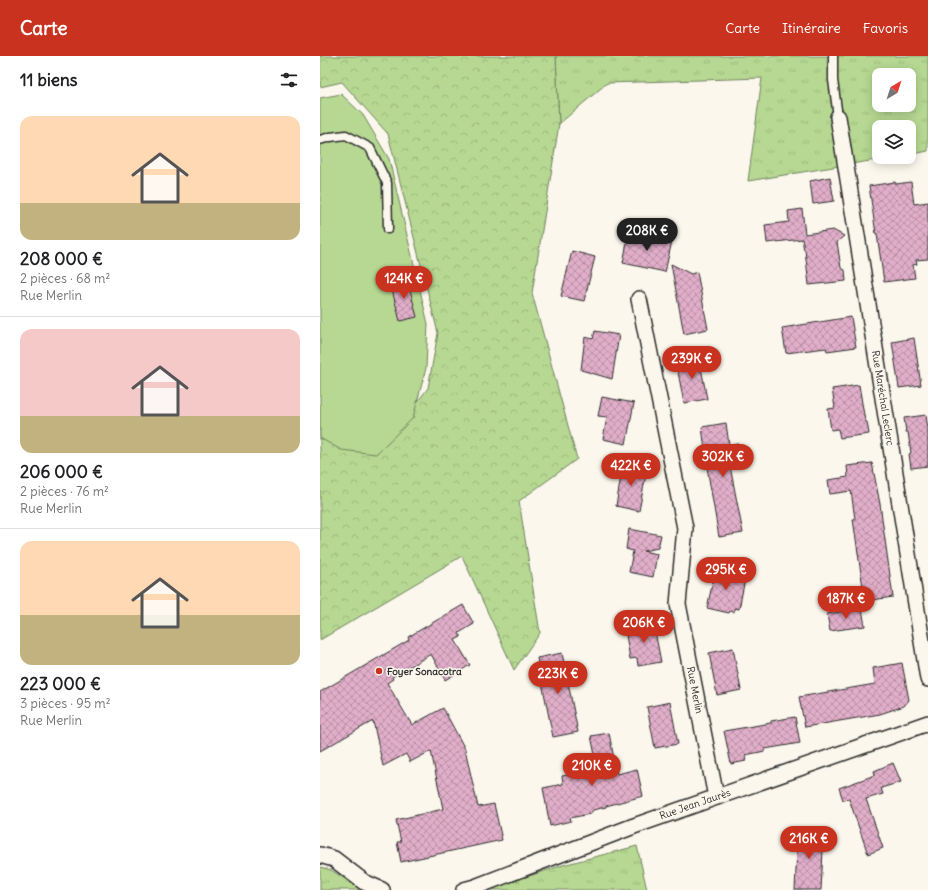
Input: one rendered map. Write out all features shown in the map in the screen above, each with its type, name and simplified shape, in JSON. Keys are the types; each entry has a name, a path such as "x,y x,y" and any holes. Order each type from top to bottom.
{"street":[{"name":"Rue Maréchal Leclerc","path":"838,117 928,679"},
{"name":"Rue Merlin","path":"639,299 685,528 678,604 716,797"},
{"name":"Rue Jean Jaurès","path":"464,890 634,826 928,722"},
{"path":"320,855 334,859 364,882 382,890"}],"lane":[{"path":"833,56 833,80 838,117"},
{"path":"320,140 346,135 370,148 387,183 388,229"}],"green space":[{"path":"320,56 556,56 559,124 532,293 577,459 519,501 540,633 514,670 462,556 320,640 320,406 396,430 428,388 438,333 388,134 342,82 320,87"},
{"path":"556,56 928,56 928,151 916,154 916,120 872,120 872,161 748,181 762,78 607,83 559,124"},
{"path":"341,94 363,115 389,159 428,324 426,368 413,418 376,454 341,450 320,438 320,98"},
{"path":"637,846 647,890 486,890 563,865"},
{"path":"320,867 331,870 363,890 320,890"}],"building":[{"path":"830,177 834,201 813,204 810,181"},
{"path":"895,182 896,184 911,182 914,204 928,202 928,259 916,260 917,264 913,265 915,278 884,282 869,186"},
{"path":"802,209 805,234 833,230 844,236 837,242 841,268 845,270 846,281 809,285 805,250 802,239 767,243 765,225 789,222 788,211"},
{"path":"629,232 672,241 665,272 623,263"},
{"path":"572,251 595,257 584,301 561,296"},
{"path":"671,264 691,274 697,272 708,329 684,334"},
{"path":"407,278 417,317 400,321 390,282"},
{"path":"851,317 856,347 827,351 826,348 786,353 782,328"},
{"path":"595,331 619,335 612,379 581,370 585,337 593,339"},
{"path":"914,338 921,385 899,388 892,342"},
{"path":"699,357 707,399 684,403 676,362"},
{"path":"859,385 865,421 867,422 869,434 840,438 838,429 831,430 828,409 835,408 832,389"},
{"path":"602,397 634,403 626,444 603,439 607,417 598,416"},
{"path":"926,415 928,429 928,466 911,468 909,454 911,453 904,418"},
{"path":"726,423 729,445 738,444 740,465 730,466 743,533 719,537 702,427"},
{"path":"872,463 880,504 893,597 865,601 853,519 855,519 851,491 830,494 828,480 848,477 847,466"},
{"path":"623,464 647,469 639,511 616,506"},
{"path":"629,529 661,535 658,548 643,551 657,554 653,577 629,572 633,551 626,549"},
{"path":"716,567 739,572 738,578 745,579 739,609 734,608 734,612 730,611 729,613 707,608"},
{"path":"463,605 474,624 459,633 461,637 455,640 470,665 445,680 431,654 392,677 393,679 387,683 412,725 443,708 465,749 478,807 494,804 502,840 401,862 397,842 401,842 396,820 443,809 431,751 410,762 406,754 383,766 373,721 320,751 320,692 409,640 408,637"},
{"path":"862,609 865,626 830,631 827,614"},
{"path":"653,621 661,662 638,666 637,658 630,659 626,635 632,634 630,626"},
{"path":"733,648 741,690 717,695 709,653"},
{"path":"562,653 578,732 553,737 537,658"},
{"path":"902,663 909,700 904,706 880,714 805,727 799,697 875,684 873,668"},
{"path":"670,702 678,744 655,748 647,707"},
{"path":"795,717 800,743 765,749 765,751 745,755 746,761 731,764 724,731 771,723 771,721"},
{"path":"609,733 617,774 637,769 643,796 593,810 590,814 570,818 571,821 550,826 543,788 563,784 562,776 598,769 591,736"},
{"path":"893,763 901,782 881,788 883,794 866,799 883,848 868,854 849,799 843,800 839,788 875,775 874,771"},
{"path":"798,829 824,830 821,890 795,890"}],"place":[{"name":"Foyer Sonacotra","path":"379,671"}]}
